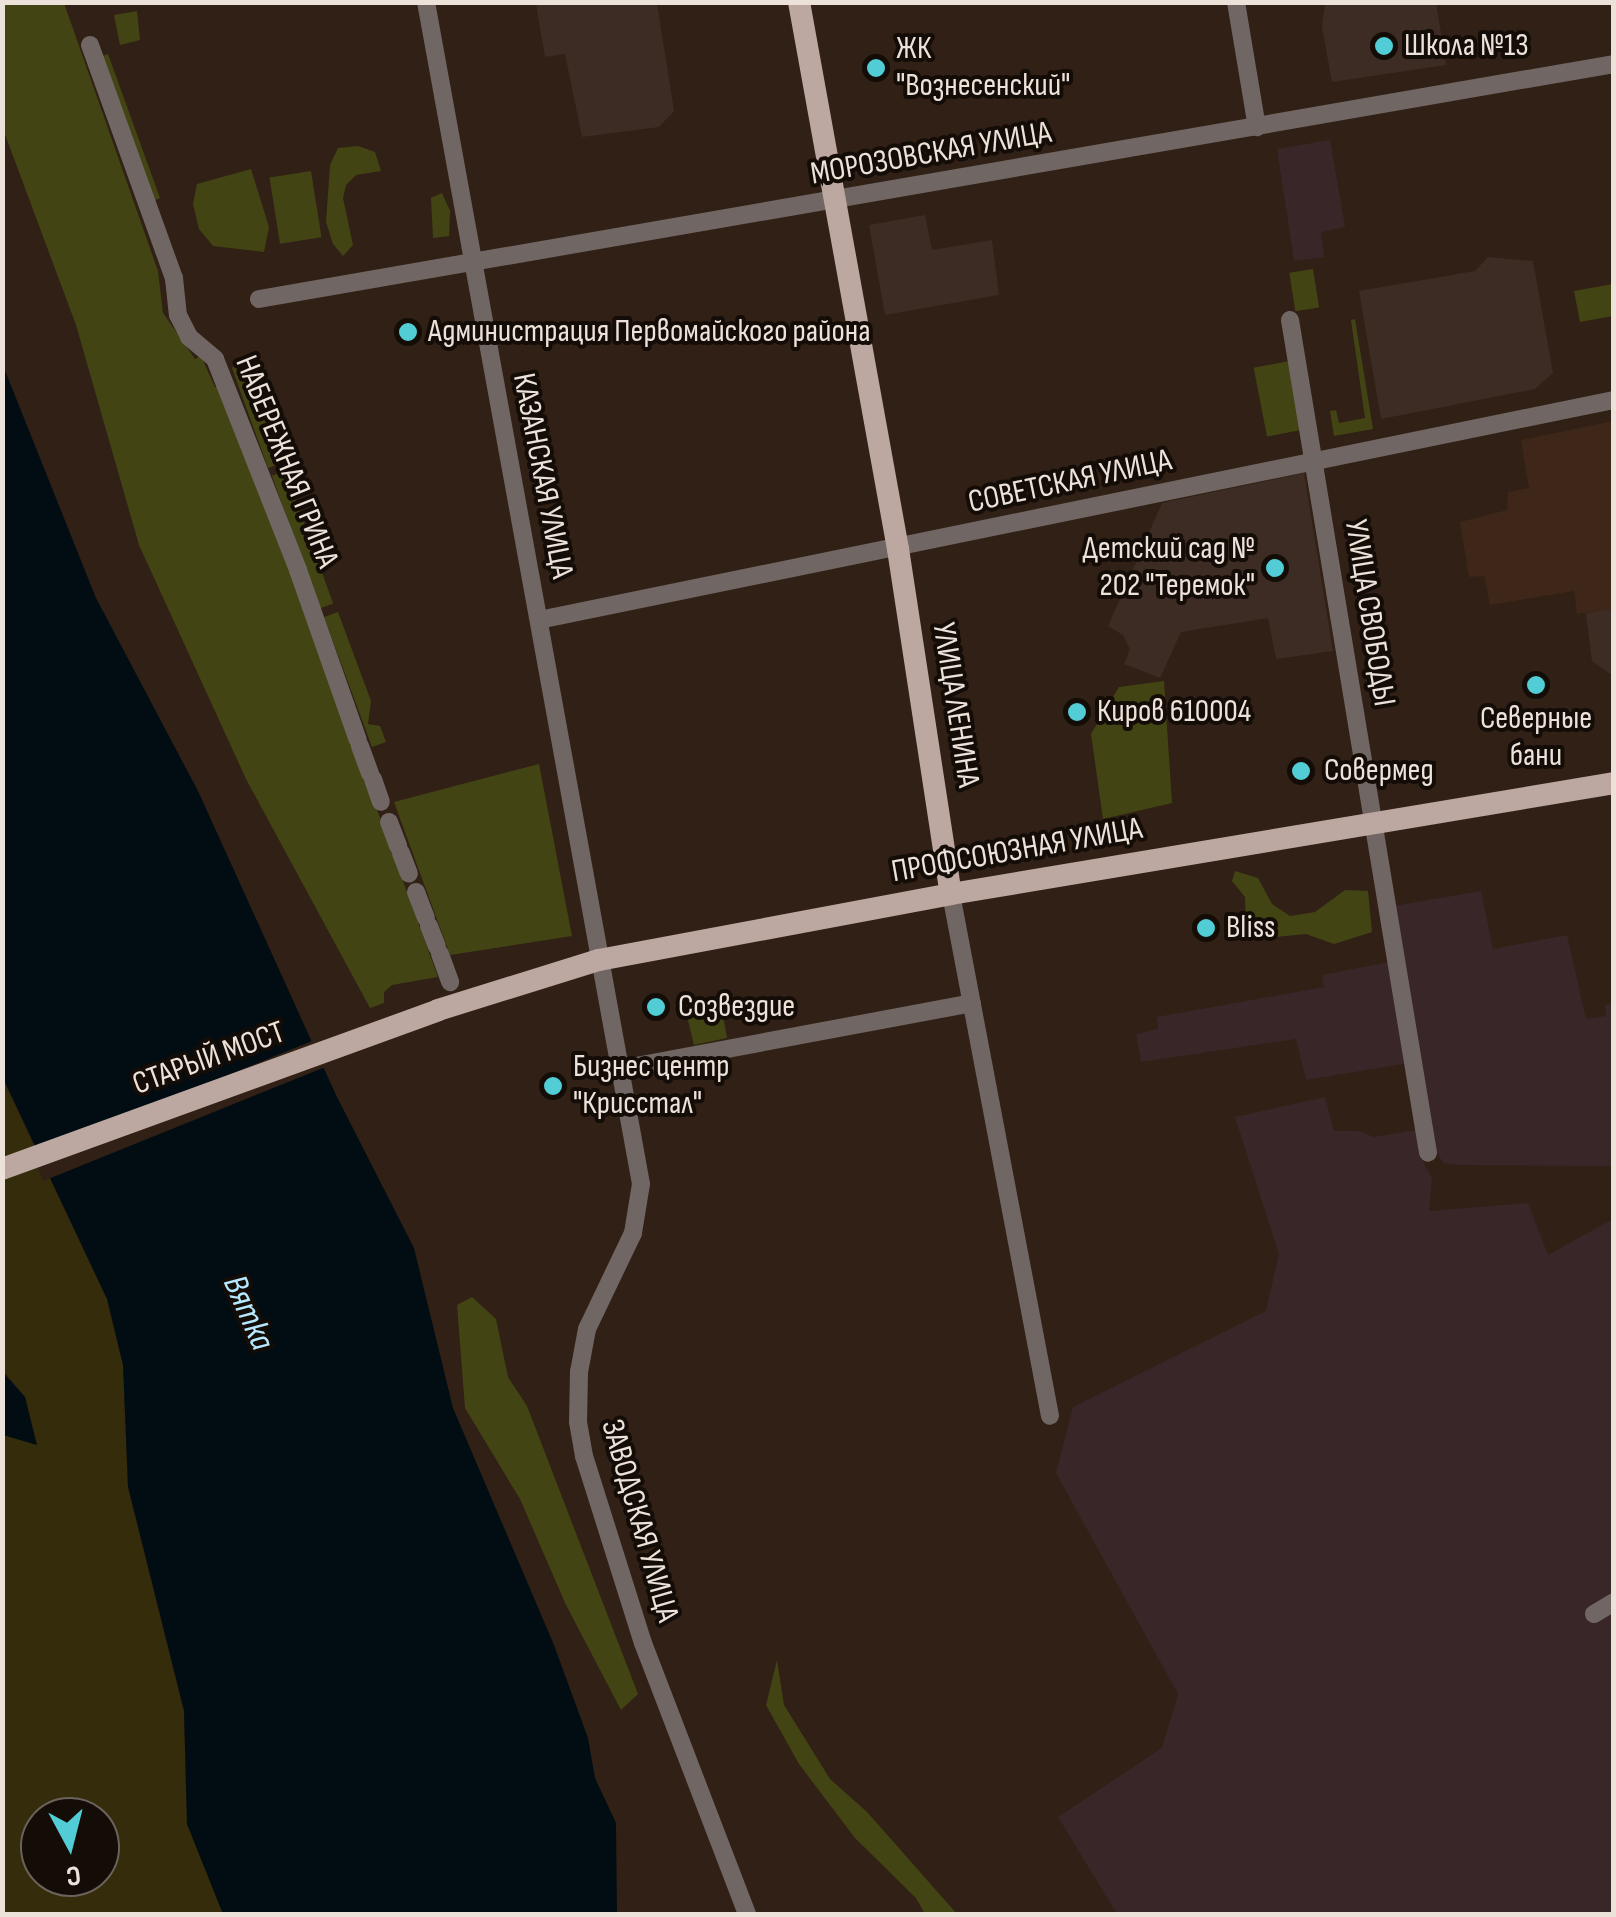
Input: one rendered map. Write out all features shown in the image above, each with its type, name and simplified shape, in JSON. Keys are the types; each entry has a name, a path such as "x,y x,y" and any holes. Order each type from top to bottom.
{"main road":[{"name":"УЛИЦА ЛЕНИНА","path":"799,2 898,549 950,894"},
{"name":"ПРОФСОЮЗНАЯ УЛИЦА","path":"438,1010 599,960 950,894 1614,784"},
{"name":"СТАРЫЙ МОСТ","path":"2,1168 438,1010"}],"street":[{"name":"КАЗАНСКАЯ УЛИЦА","path":"426,2 599,960"},
{"path":"1236,2 1257,126"},
{"name":"НАБЕРЕЖНАЯ ГРИНА","path":"90,46 174,278 178,315 189,336 215,359 298,570 381,802"},
{"name":"МОРОЗОВСКАЯ УЛИЦА","path":"259,299 1614,64"},
{"name":"УЛИЦА СВОБОДЫ","path":"1290,320 1371,824 1406,1000 1428,1153"},
{"name":"СОВЕТСКАЯ УЛИЦА","path":"539,620 1614,400"},
{"path":"389,822 409,874"},
{"path":"416,892 450,982"},
{"name":"УЛИЦА ЛЕНИНА","path":"950,894 1050,1416"},
{"name":"ЗАВОДСКАЯ УЛИЦА","path":"599,960 641,1200 633,1233 587,1329 578,1383 578,1422 584,1456 642,1644 747,1914"},
{"path":"620,1068 972,1003"},
{"path":"1594,1614 1614,1602"}],"shaded area":[{"path":"3,3 64,3 158,271 163,313 195,359 201,356 215,387 222,385 438,977 392,985 384,992 384,1003 370,1008 246,779 139,545 76,325 3,129"},
{"path":"657,3 674,111 659,127 582,137 565,54 545,57 536,4"},
{"name":"Школа №13","path":"1325,3 1436,3 1446,65 1332,82 1322,27"},
{"path":"137,11 140,40 120,45 114,15"},
{"path":"108,54 160,198 153,201 102,56"},
{"path":"1330,140 1345,227 1321,232 1324,257 1294,261 1277,149"},
{"path":"358,146 375,152 381,171 356,175 346,185 343,198 353,245 343,256 333,244 326,222 330,165 338,148"},
{"path":"251,169 269,227 264,252 213,246 199,229 193,204 197,184"},
{"path":"311,171 321,237 280,244 270,178"},
{"path":"442,193 450,211 449,236 433,238 431,198"},
{"path":"925,215 932,250 992,240 999,295 885,315 869,225"},
{"path":"1488,257 1533,261 1553,373 1535,389 1381,419 1359,291 1475,271"},
{"path":"1313,269 1319,308 1295,311 1289,273"},
{"path":"1613,284 1613,316 1580,322 1574,291"},
{"path":"1355,319 1373,429 1334,436 1330,411 1336,410 1339,423 1365,418 1351,320"},
{"path":"242,355 282,463 268,468 232,368"},
{"path":"1289,361 1302,430 1267,437 1254,368"},
{"path":"1613,421 1613,608 1577,614 1574,591 1490,605 1484,576 1469,577 1460,522 1507,510 1508,492 1529,488 1521,440"},
{"path":"285,471 333,603 320,608 272,476"},
{"path":"1304,473 1333,651 1276,659 1268,618 1181,632 1160,678 1124,664 1130,649 1123,635 1108,626 1162,503"},
{"path":"1614,608 1613,676 1592,661 1586,613"},
{"path":"338,612 371,701 368,724 380,726 386,742 372,747 324,617"},
{"path":"1164,681 1172,803 1103,819 1091,734 1119,687"},
{"path":"539,764 572,936 450,955 394,802"},
{"path":"1235,871 1258,878 1272,904 1290,916 1315,912 1345,890 1368,891 1372,932 1334,944 1306,934 1275,937 1246,932 1245,897 1232,881"},
{"path":"1481,891 1493,949 1567,935 1586,1019 1606,1016 1605,1005 1613,1004 1613,1166 1456,1165 1443,1163 1435,1149 1394,906"},
{"path":"1394,961 1409,1063 1306,1080 1296,1039 1141,1062 1136,1034 1158,1029 1157,1017 1324,987 1322,975"},
{"path":"721,1004 727,1038 694,1045 685,1008"},
{"path":"1325,1097 1334,1131 1358,1131 1374,1137 1416,1130 1419,1155 1432,1178 1429,1211 1528,1203 1548,1255 1613,1219 1613,1914 1117,1914 1058,1817 1162,1748 1178,1694 1056,1473 1073,1407 1266,1311 1279,1254 1235,1117"},
{"path":"472,1297 496,1319 508,1377 527,1406 638,1694 621,1710 566,1605 520,1499 465,1408 457,1305"},
{"path":"777,1660 784,1705 830,1779 867,1812 957,1914 925,1914 916,1898 855,1838 799,1764 766,1705"}],"sand":[{"path":"2,1078 107,1299 123,1365 128,1487 184,1711 187,1824 223,1914 3,1914 3,1435 36,1444 25,1397 3,1370"}],"water":[{"name":"Вятка","path":"2,363 96,598 198,791 336,1095 414,1248 453,1408 554,1645 588,1738 595,1778 616,1823 617,1914 223,1914 187,1824 184,1711 128,1487 123,1365 107,1299 3,1078"},
{"path":"2,1371 25,1397 37,1445 3,1435"}],"pier":[{"path":"317,1039 328,1066 43,1181 32,1154"}],"place":[{"name":"Школа №13","path":"1384,46"},
{"name":"ЖК \"Вознесенский\"","path":"876,68"},
{"name":"Администрация Первомайского района","path":"408,332"},
{"name":"Детский сад № 202 \"Теремок\"","path":"1275,568"},
{"name":"Северные бани","path":"1536,685"},
{"name":"Киров 610004","path":"1077,712"},
{"name":"Совермед","path":"1301,771"},
{"name":"Bliss","path":"1206,928"},
{"name":"Созвездие","path":"656,1007"},
{"name":"Бизнес центр \"Крисстал\"","path":"553,1086"}]}
